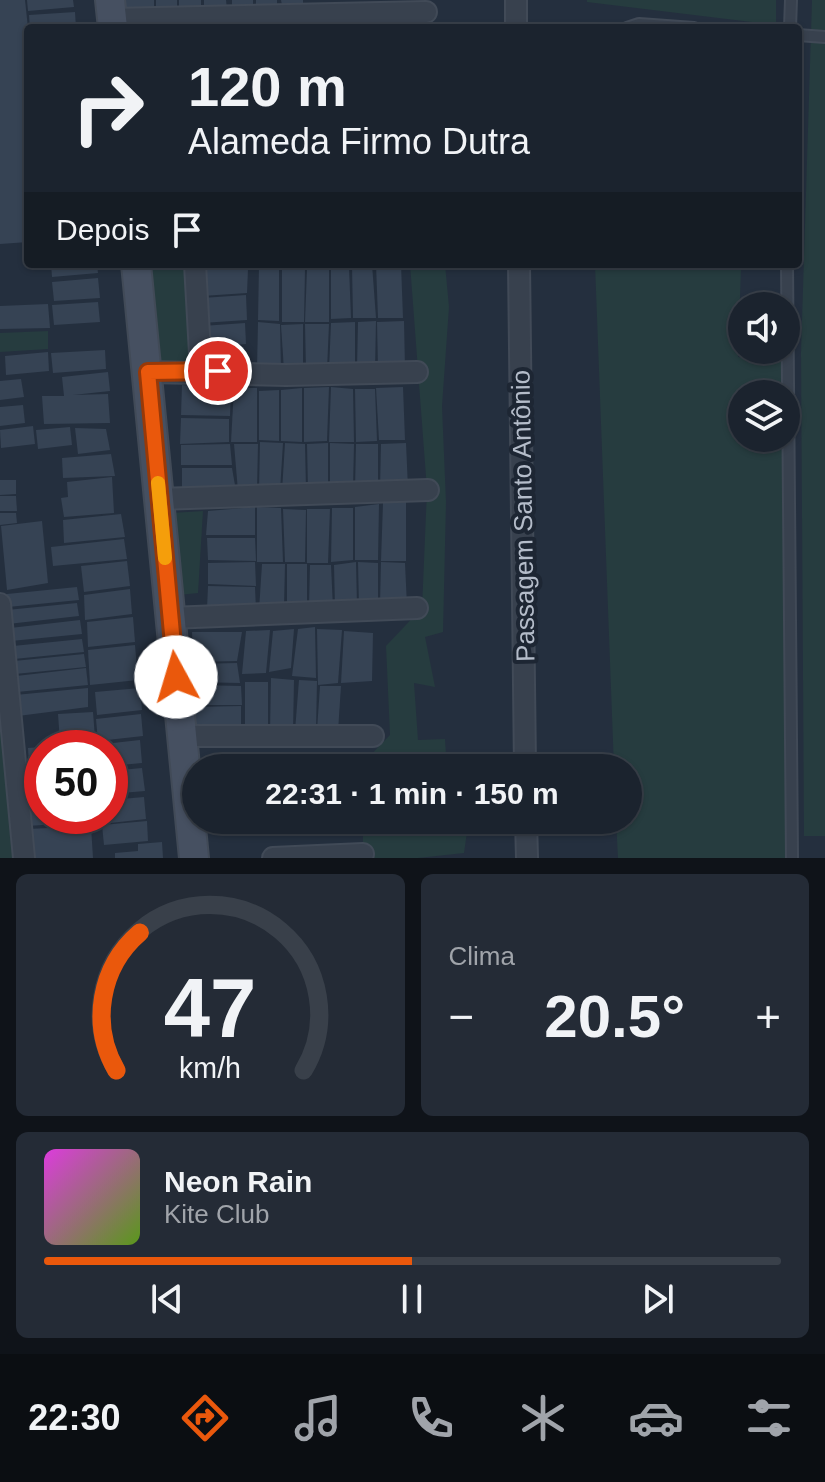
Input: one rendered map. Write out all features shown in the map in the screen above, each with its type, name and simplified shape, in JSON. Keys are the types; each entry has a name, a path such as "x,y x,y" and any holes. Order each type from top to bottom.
{"main road":[{"path":"136,268 194,858"}],"street":[{"path":"516,0 516,24"},
{"path":"112,16 426,12"},
{"path":"195,268 201,371"},
{"name":"Passagem Santo Antônio","path":"519,268 525,754"},
{"path":"148,372 286,375 417,372"},
{"path":"159,499 428,490"},
{"path":"0,604 24,858"},
{"path":"170,618 417,608"},
{"path":"182,736 373,736"},
{"path":"526,834 527,858"},
{"path":"273,858 363,854"}],"lane":[{"path":"790,24 791,0"},
{"path":"802,35 825,37"},
{"path":"787,268 792,858"}],"green space":[{"path":"776,0 776,24 768,24 587,2"},
{"path":"812,0 825,0 825,836 804,836 801,352"},
{"path":"151,268 193,268 194,366 158,363"},
{"path":"410,268 445,268 449,307 442,406 446,502 443,632 425,637 435,687 414,683 418,740 445,739 446,754 372,754 390,735 386,646 422,608 427,490"},
{"path":"595,268 741,268 740,292 728,292 728,364 787,364 787,380 728,380 728,452 788,452 791,858 618,858 617,834 642,834 642,754 613,754"},
{"path":"48,331 48,349 0,352 0,333"},
{"path":"203,511 198,593 178,595 172,513"},
{"path":"0,607 24,858 0,858"},
{"path":"363,834 467,834 464,853 418,858 273,858 363,854"}],"building":[{"path":"0,0 25,0 28,24 24,24 24,242 0,244"},
{"path":"27,0 73,0 74,7 28,11"},
{"path":"124,0 154,0 154,9 124,12"},
{"path":"156,0 177,0 177,9 156,10"},
{"path":"179,0 201,0 201,8 179,10"},
{"path":"204,0 226,0 227,9 204,10"},
{"path":"232,0 253,0 253,8 232,9"},
{"path":"256,0 277,0 277,5 256,5"},
{"path":"281,0 303,0 303,5 282,5"},
{"path":"75,12 76,24 30,24 29,15"},
{"path":"51,268 97,268 98,273 52,277"},
{"path":"202,268 248,269 247,293 202,296"},
{"path":"259,268 279,268 279,321 258,320"},
{"path":"282,268 305,269 304,322 282,322"},
{"path":"349,268 351,318 331,319 331,269"},
{"path":"352,268 372,268 376,318 353,318"},
{"path":"376,268 401,268 403,318 378,318"},
{"path":"307,269 329,269 329,322 305,322"},
{"path":"98,278 100,298 54,301 52,282"},
{"path":"246,295 247,320 202,323 202,298"},
{"path":"98,302 100,322 54,325 52,305"},
{"path":"48,304 50,328 0,329 0,306"},
{"path":"376,321 375,370 357,368 358,322"},
{"path":"404,321 405,369 378,369 377,322"},
{"path":"258,322 280,324 281,370 257,369"},
{"path":"355,322 355,368 329,370 331,323"},
{"path":"245,323 246,344 202,348 202,326"},
{"path":"303,324 303,369 284,370 281,325"},
{"path":"305,324 329,324 327,370 306,370"},
{"path":"244,347 245,368 203,367 202,349"},
{"path":"105,350 106,369 53,373 51,353"},
{"path":"48,352 49,371 6,375 5,356"},
{"path":"108,372 110,391 73,395 108,394 110,423 44,424 42,396 64,396 62,377"},
{"path":"21,379 24,397 0,400 0,381"},
{"path":"182,385 231,389 230,416 181,415"},
{"path":"329,387 327,441 304,442 304,388"},
{"path":"331,387 353,389 354,442 329,442"},
{"path":"403,387 405,440 379,440 376,388"},
{"path":"234,388 257,388 257,442 231,442"},
{"path":"302,388 302,442 281,441 281,390"},
{"path":"355,389 375,389 377,441 356,442"},
{"path":"279,390 279,441 259,440 259,391"},
{"path":"23,405 25,423 0,426 0,407"},
{"path":"181,418 229,419 229,442 180,444"},
{"path":"33,426 35,444 1,448 0,430"},
{"path":"70,427 72,445 38,449 36,430"},
{"path":"75,428 106,429 110,450 78,454"},
{"path":"260,442 283,443 280,491 259,491"},
{"path":"285,443 305,444 306,489 282,491"},
{"path":"328,443 328,490 308,490 307,444"},
{"path":"330,443 354,444 353,489 330,489"},
{"path":"406,443 408,488 380,489 381,444"},
{"path":"230,444 232,465 181,465 181,445"},
{"path":"234,444 258,444 257,490 238,491"},
{"path":"356,444 378,444 378,489 355,489"},
{"path":"111,454 115,476 63,478 62,458"},
{"path":"182,468 232,468 236,491 182,492"},
{"path":"112,477 114,513 64,517 61,498 68,497 67,482"},
{"path":"0,480 16,480 16,494 0,495"},
{"path":"0,496 16,496 17,511 0,511"},
{"path":"406,502 406,561 381,561 383,503"},
{"path":"379,504 378,560 355,560 355,507"},
{"path":"255,507 255,535 206,535 208,511"},
{"path":"257,507 281,508 283,562 257,562"},
{"path":"332,508 353,508 353,560 331,562"},
{"path":"283,509 306,510 305,562 285,562"},
{"path":"307,509 330,509 328,563 307,563"},
{"path":"0,513 16,513 17,523 0,525"},
{"path":"121,514 125,537 64,543 63,520"},
{"path":"42,521 48,583 7,590 1,526"},
{"path":"207,538 255,538 256,561 208,560"},
{"path":"124,539 127,559 53,566 51,547"},
{"path":"127,561 130,586 84,592 81,566"},
{"path":"255,562 256,586 208,584 208,563"},
{"path":"356,562 357,606 335,608 334,565"},
{"path":"358,562 378,563 378,605 359,607"},
{"path":"381,562 405,563 407,606 380,604"},
{"path":"262,564 285,564 284,607 259,610"},
{"path":"287,564 307,564 307,608 287,608"},
{"path":"310,565 331,565 333,608 309,608"},
{"path":"208,586 255,587 256,610 207,609"},
{"path":"77,587 79,600 8,607 7,594"},
{"path":"130,589 132,614 85,620 84,595"},
{"path":"77,603 79,616 8,624 7,610"},
{"path":"133,617 135,642 88,647 87,622"},
{"path":"80,620 82,634 11,641 10,628"},
{"path":"315,627 316,678 292,676 298,629"},
{"path":"294,629 291,668 269,672 273,631"},
{"path":"317,629 342,630 338,683 318,685"},
{"path":"270,630 266,673 242,674 246,631"},
{"path":"344,631 373,633 372,681 341,683"},
{"path":"192,632 242,632 237,661 193,662"},
{"path":"82,639 84,652 14,659 13,646"},
{"path":"135,645 138,680 90,685 88,650"},
{"path":"84,654 86,667 15,674 14,661"},
{"path":"237,663 240,683 193,682 194,664"},
{"path":"86,668 88,685 17,692 16,676"},
{"path":"271,678 294,680 293,732 270,732"},
{"path":"299,680 317,681 316,730 295,731"},
{"path":"245,682 268,682 268,732 245,730"},
{"path":"195,685 241,686 242,705 196,705"},
{"path":"320,686 341,686 338,731 317,730"},
{"path":"88,688 88,707 18,716 15,695"},
{"path":"140,688 142,710 97,715 95,692"},
{"path":"241,706 241,728 196,729 196,707"},
{"path":"93,712 94,730 59,730 58,714"},
{"path":"141,714 143,736 128,738 128,730 97,730 96,719"},
{"path":"140,740 142,763 128,764 128,741"},
{"path":"142,768 145,791 128,792 128,769"},
{"path":"144,797 146,819 128,821 128,798"},
{"path":"147,821 148,841 104,845 103,834 128,834 128,823"},
{"path":"29,834 92,834 93,858 31,858"},
{"path":"162,842 163,858 115,858 115,853 138,851 138,844"}],"slow traffic":[{"path":"158,483 165,558"}],"route":[{"path":"176,677 148,372 218,371"}]}
